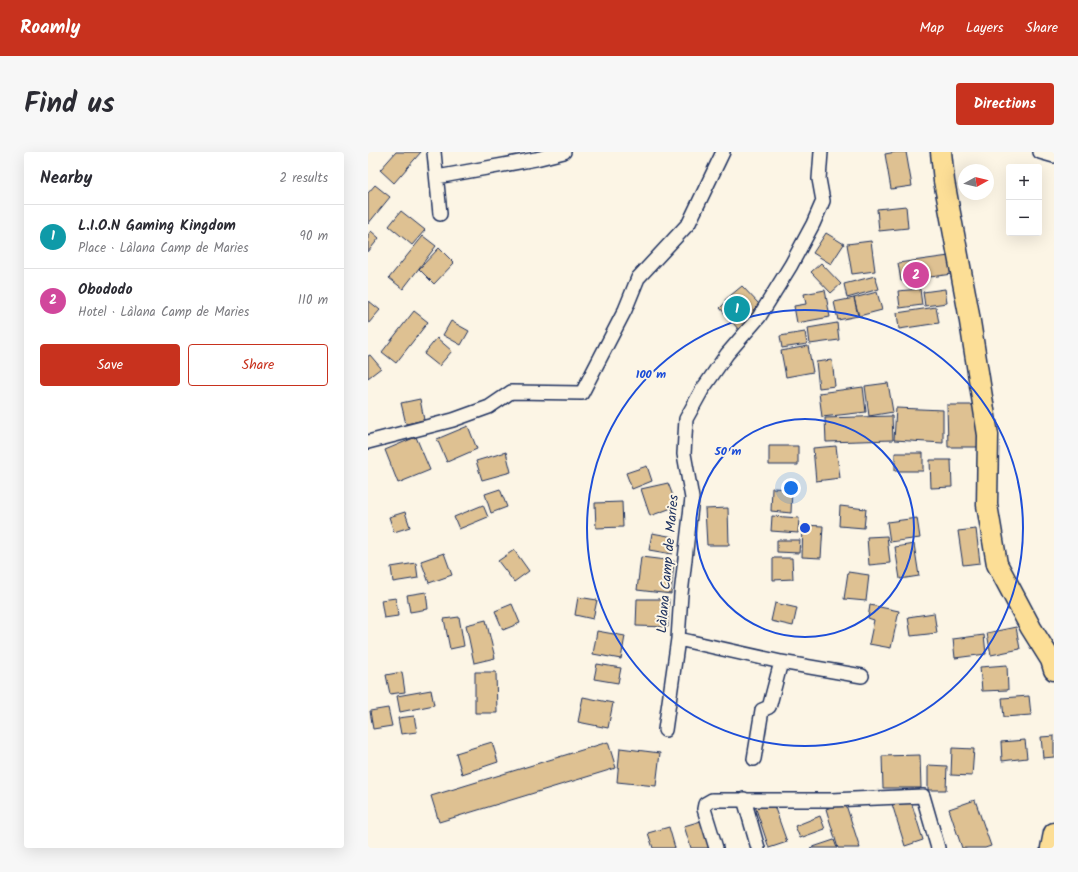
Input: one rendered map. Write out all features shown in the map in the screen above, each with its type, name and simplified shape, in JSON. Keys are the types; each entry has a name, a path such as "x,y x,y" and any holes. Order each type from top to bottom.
{"main road":[{"path":"941,152 944,181 968,309 988,435 987,505 997,564 1031,628 1051,660 1054,670"},
{"path":"1051,848 1054,832"}],"street":[{"path":"434,152 440,214"},
{"path":"437,177 536,159 564,152"},
{"path":"368,442 453,420 489,408 511,392 582,393 625,310 638,278 689,223 723,152"},
{"name":"Làlana Camp de Maries","path":"665,730 678,640 682,587 692,498 684,454 686,419 702,390 727,354 759,317 791,265 813,224 823,201 819,179 821,152"},
{"path":"1040,152 1054,156"},
{"path":"678,640 781,662 862,676"},
{"path":"754,759 762,710 769,707 781,662"},
{"path":"716,848 704,809 705,804 712,800 831,800 923,796 938,848"},
{"path":"744,800 758,848"}],"building":[{"path":"396,152 421,152 394,183 380,170"},
{"path":"906,152 912,186 891,189 885,154"},
{"path":"375,185 390,197 368,224 368,193"},
{"path":"906,206 908,228 879,231 877,209"},
{"path":"401,211 425,230 412,245 389,226"},
{"path":"371,231 379,238 368,252 368,235"},
{"path":"826,233 844,244 831,264 813,253"},
{"path":"423,236 436,246 403,289 389,278"},
{"path":"871,241 875,271 852,274 847,244"},
{"path":"439,248 454,263 434,284 419,269"},
{"path":"949,256 952,274 901,281 898,263"},
{"path":"821,263 841,284 831,293 811,272"},
{"path":"875,276 879,289 847,298 844,284"},
{"path":"742,286 759,304 753,310 757,315 739,330 720,308 726,302 725,300"},
{"path":"920,289 922,305 900,308 898,291"},
{"path":"945,289 947,303 925,306 923,292"},
{"path":"825,290 830,317 797,323 794,306 806,304 804,294"},
{"path":"877,292 882,310 859,316 854,298"},
{"path":"854,298 858,316 838,320 834,302"},
{"path":"369,301 380,310 368,324 368,302"},
{"path":"936,307 939,323 899,329 897,313"},
{"path":"414,311 428,322 396,363 382,352"},
{"path":"451,321 469,331 461,345 443,335"},
{"path":"837,323 839,340 810,344 808,328"},
{"path":"805,332 807,344 782,348 780,336"},
{"path":"437,338 452,351 439,366 424,354"},
{"path":"808,346 813,372 786,377 781,351"},
{"path":"370,355 381,368 368,378 368,356"},
{"path":"832,360 835,386 819,388 816,362"},
{"path":"888,383 893,412 869,416 865,386"},
{"path":"863,387 866,412 822,417 819,393"},
{"path":"420,399 424,420 406,424 401,403"},
{"path":"947,405 977,405 978,447 948,447"},
{"path":"896,408 943,410 943,443 894,440"},
{"path":"892,416 893,440 826,442 825,418"},
{"path":"468,426 477,449 447,462 437,439"},
{"path":"416,437 430,470 398,483 385,450"},
{"path":"769,446 798,446 798,465 769,465"},
{"path":"836,446 840,478 816,481 813,448"},
{"path":"506,452 511,472 482,480 476,461"},
{"path":"895,453 923,453 923,471 895,471"},
{"path":"930,460 951,460 952,487 931,488"},
{"path":"647,466 652,481 632,489 626,473"},
{"path":"668,483 677,506 650,516 641,489"},
{"path":"772,488 792,489 791,513 771,511"},
{"path":"500,489 507,507 491,513 485,494"},
{"path":"622,502 623,527 596,528 595,503"},
{"path":"483,505 488,517 459,529 454,517"},
{"path":"840,506 866,509 864,528 839,526"},
{"path":"728,508 729,545 707,545 705,509"},
{"path":"405,512 410,527 394,532 389,517"},
{"path":"772,516 799,518 798,533 771,531"},
{"path":"917,518 920,538 890,542 887,522"},
{"path":"803,525 823,526 821,558 802,557"},
{"path":"976,529 980,563 963,565 958,531"},
{"path":"652,533 674,537 672,554 649,550"},
{"path":"887,536 890,563 869,565 867,537"},
{"path":"777,540 800,540 799,553 777,552"},
{"path":"914,544 919,576 900,579 895,547"},
{"path":"514,550 529,571 514,582 498,561"},
{"path":"444,553 452,575 429,583 421,561"},
{"path":"641,557 674,561 671,594 637,590"},
{"path":"773,558 792,558 793,579 773,580"},
{"path":"416,563 418,578 393,582 391,567"},
{"path":"848,572 869,575 866,601 844,599"},
{"path":"426,592 428,609 410,612 407,595"},
{"path":"578,597 597,600 593,619 575,615"},
{"path":"396,598 398,616 384,618 381,600"},
{"path":"637,599 669,599 668,627 636,626"},
{"path":"775,603 797,608 793,626 771,621"},
{"path":"512,604 520,623 503,630 495,611"},
{"path":"870,605 899,611 891,648 869,644 874,620 868,618"},
{"path":"934,613 937,633 911,636 908,617"},
{"path":"459,617 464,646 450,649 444,619"},
{"path":"486,620 495,658 474,663 466,625"},
{"path":"1016,627 1020,649 991,655 987,633"},
{"path":"597,631 625,636 621,659 593,654"},
{"path":"984,635 986,654 955,658 953,639"},
{"path":"597,664 621,668 618,683 594,679"},
{"path":"1007,665 1008,690 982,691 980,667"},
{"path":"402,672 405,692 390,694 386,675"},
{"path":"475,672 496,672 497,713 475,713"},
{"path":"431,690 434,705 400,712 397,696"},
{"path":"1029,696 1031,715 1004,717 1002,698"},
{"path":"583,697 613,703 608,728 578,722"},
{"path":"388,708 392,726 373,729 370,711"},
{"path":"414,716 417,732 401,734 398,718"},
{"path":"1054,736 1054,757 1043,758 1041,737"},
{"path":"1025,740 1027,758 1002,761 1001,742"},
{"path":"492,742 498,762 462,774 456,753"},
{"path":"608,742 616,768 439,822 431,796"},
{"path":"620,748 660,753 656,786 617,782"},
{"path":"952,748 974,749 972,776 951,775"},
{"path":"920,755 921,788 883,788 882,756"},
{"path":"928,765 947,766 946,790 928,790"},
{"path":"910,798 923,840 905,846 892,804"},
{"path":"772,800 787,842 769,848 755,806"},
{"path":"975,800 991,846 985,848 962,848 949,809"},
{"path":"845,802 860,848 838,848 826,809"},
{"path":"820,816 825,829 800,838 795,826"},
{"path":"701,821 710,848 691,848 684,826"},
{"path":"669,827 675,848 653,848 648,833"},
{"path":"834,840 837,848 810,848"}],"place":[{"name":"Obododo","path":"916,275"},
{"name":"L.I.O.N Gaming Kingdom","path":"737,309"}]}
